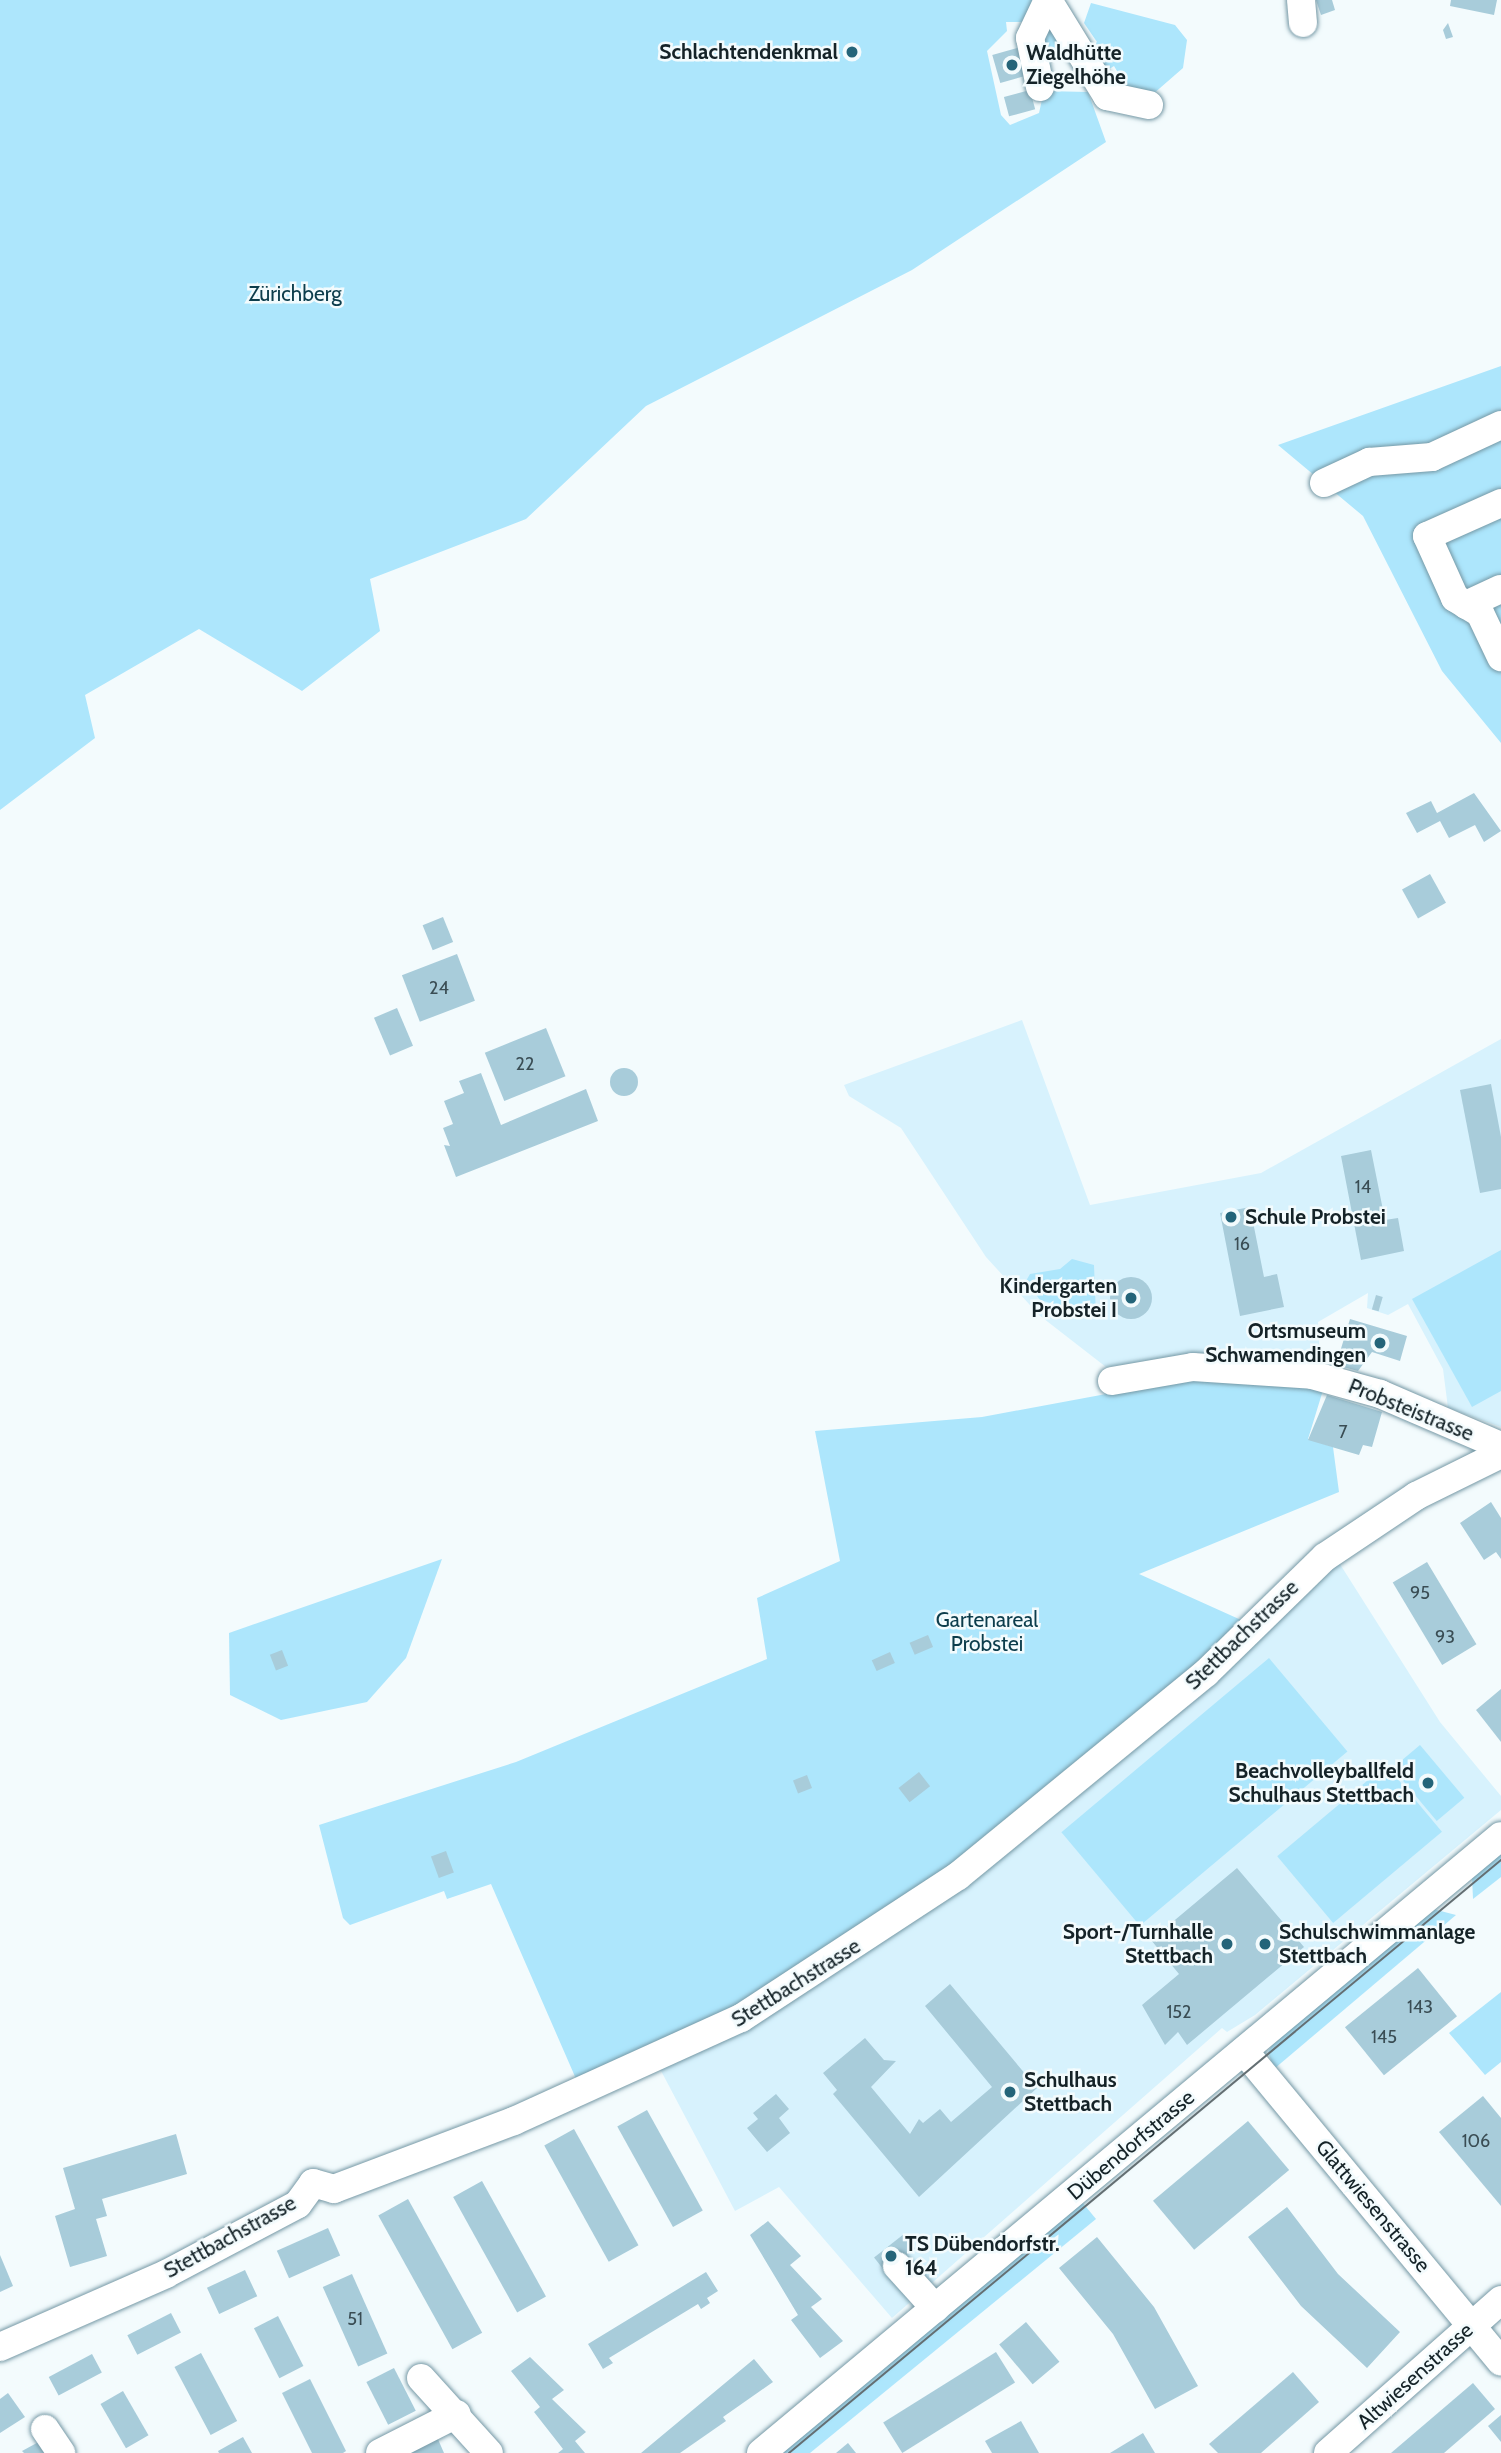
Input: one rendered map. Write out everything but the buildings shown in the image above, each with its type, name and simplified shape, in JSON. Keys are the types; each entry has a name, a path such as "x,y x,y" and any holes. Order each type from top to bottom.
{"street":[{"path":"1040,87 1030,38 1048,0"},
{"path":"1048,0 1107,96 1149,105"},
{"path":"1324,483 1369,462 1432,457 1501,425"},
{"path":"1501,503 1427,536 1455,598 1480,613 1501,657"},
{"path":"1466,605 1501,589"},
{"name":"Probsteistrasse","path":"1112,1381 1193,1367 1312,1375 1380,1394 1501,1446"},
{"name":"Stettbachstrasse","path":"0,2347 166,2274 298,2204 313,2183 334,2189 514,2121 741,2018 958,1876 1206,1673 1325,1557 1416,1496 1501,1454"},
{"name":"Dübendorfstrasse","path":"761,2453 1501,1836"},
{"name":"Glattwiesenstrasse","path":"1244,2051 1501,2362"},
{"path":"897,2266 935,2308"},
{"name":"Altwiesenstrasse","path":"1328,2453 1501,2300"},
{"path":"421,2378 457,2414 489,2453"},
{"path":"380,2453 457,2414"},
{"path":"45,2429 61,2453"}],"shaded area":[{"name":"Schule Probstei","path":"1022,1020 1090,1205 1261,1173 1501,1039 1501,1427 1448,1408 1443,1369 1408,1304 1388,1315 1367,1308 1368,1293 1318,1322 1320,1361 1216,1353 1106,1367 1039,1315 986,1257 901,1128 849,1096 844,1085"},
{"path":"1338,1561 1440,1722 1501,1796 1501,1810 1255,2015 1227,2032 1222,2028 892,2318 779,2187 735,2211 659,2067"}],"green space":[{"name":"Zürichberg","path":"0,0 1039,0 1026,22 1006,22 1007,31 987,51 1001,115 1010,125 1039,113 1044,91 1088,92 1106,142 912,270 646,406 526,519 370,579 380,631 302,691 199,629 85,695 95,738 0,810"},
{"path":"1091,3 1175,25 1187,40 1183,68 1152,95 1108,85 1120,76 1114,66 1103,73 1088,48 1097,42 1084,23"},
{"path":"1050,14 1071,53 1049,60 1053,80 1048,81 1039,43"},
{"path":"1501,366 1501,743 1442,671 1363,516 1278,445"},
{"path":"1501,1250 1501,1391 1472,1407 1412,1299"},
{"path":"1072,1259 1094,1265 1096,1316 1040,1300 1026,1281 1030,1274 1060,1269"},
{"name":"Gartenareal Probstei","path":"1203,1376 1324,1387 1308,1439 1333,1447 1339,1492 1139,1574 1250,1624 953,1871 699,2034 580,2088 491,1884 447,1899 444,1891 350,1925 343,1918 319,1825 516,1762 767,1659 757,1598 840,1561 815,1431 982,1417"},
{"path":"442,1559 406,1658 367,1702 281,1720 230,1695 229,1633"},
{"path":"1269,1658 1347,1751 1140,1926 1061,1832"},
{"name":"Beachvolleyballfeld Schulhaus Stettbach","path":"1420,1745 1464,1798 1437,1821 1392,1768"},
{"path":"1386,1765 1442,1832 1333,1923 1277,1856"},
{"path":"1501,1852 1501,1877 1473,1899 1472,1876"},
{"path":"1433,1909 1456,1915 1274,2069 1268,2052 1273,2043"},
{"path":"1501,1992 1501,2062 1485,2075 1449,2033"},
{"path":"1082,2202 1096,2219 810,2453 780,2453"}],"tram line":[{"path":"789,2453 1501,1860"}],"place":[{"name":"Schlachtendenkmal","path":"852,52"},
{"name":"Waldhütte Ziegelhöhe","path":"1012,65"},
{"name":"Schule Probstei","path":"1231,1217"},
{"name":"Kindergarten Probstei I","path":"1131,1298"},
{"name":"Ortsmuseum Schwamendingen","path":"1380,1343"},
{"name":"Beachvolleyballfeld Schulhaus Stettbach","path":"1428,1783"},
{"name":"Sport-/Turnhalle Stettbach","path":"1227,1944"},
{"name":"Schulschwimmanlage Stettbach","path":"1265,1944"},
{"name":"Schulhaus Stettbach","path":"1010,2092"},
{"name":"TS Dübendorfstr. 164","path":"891,2256"}]}
